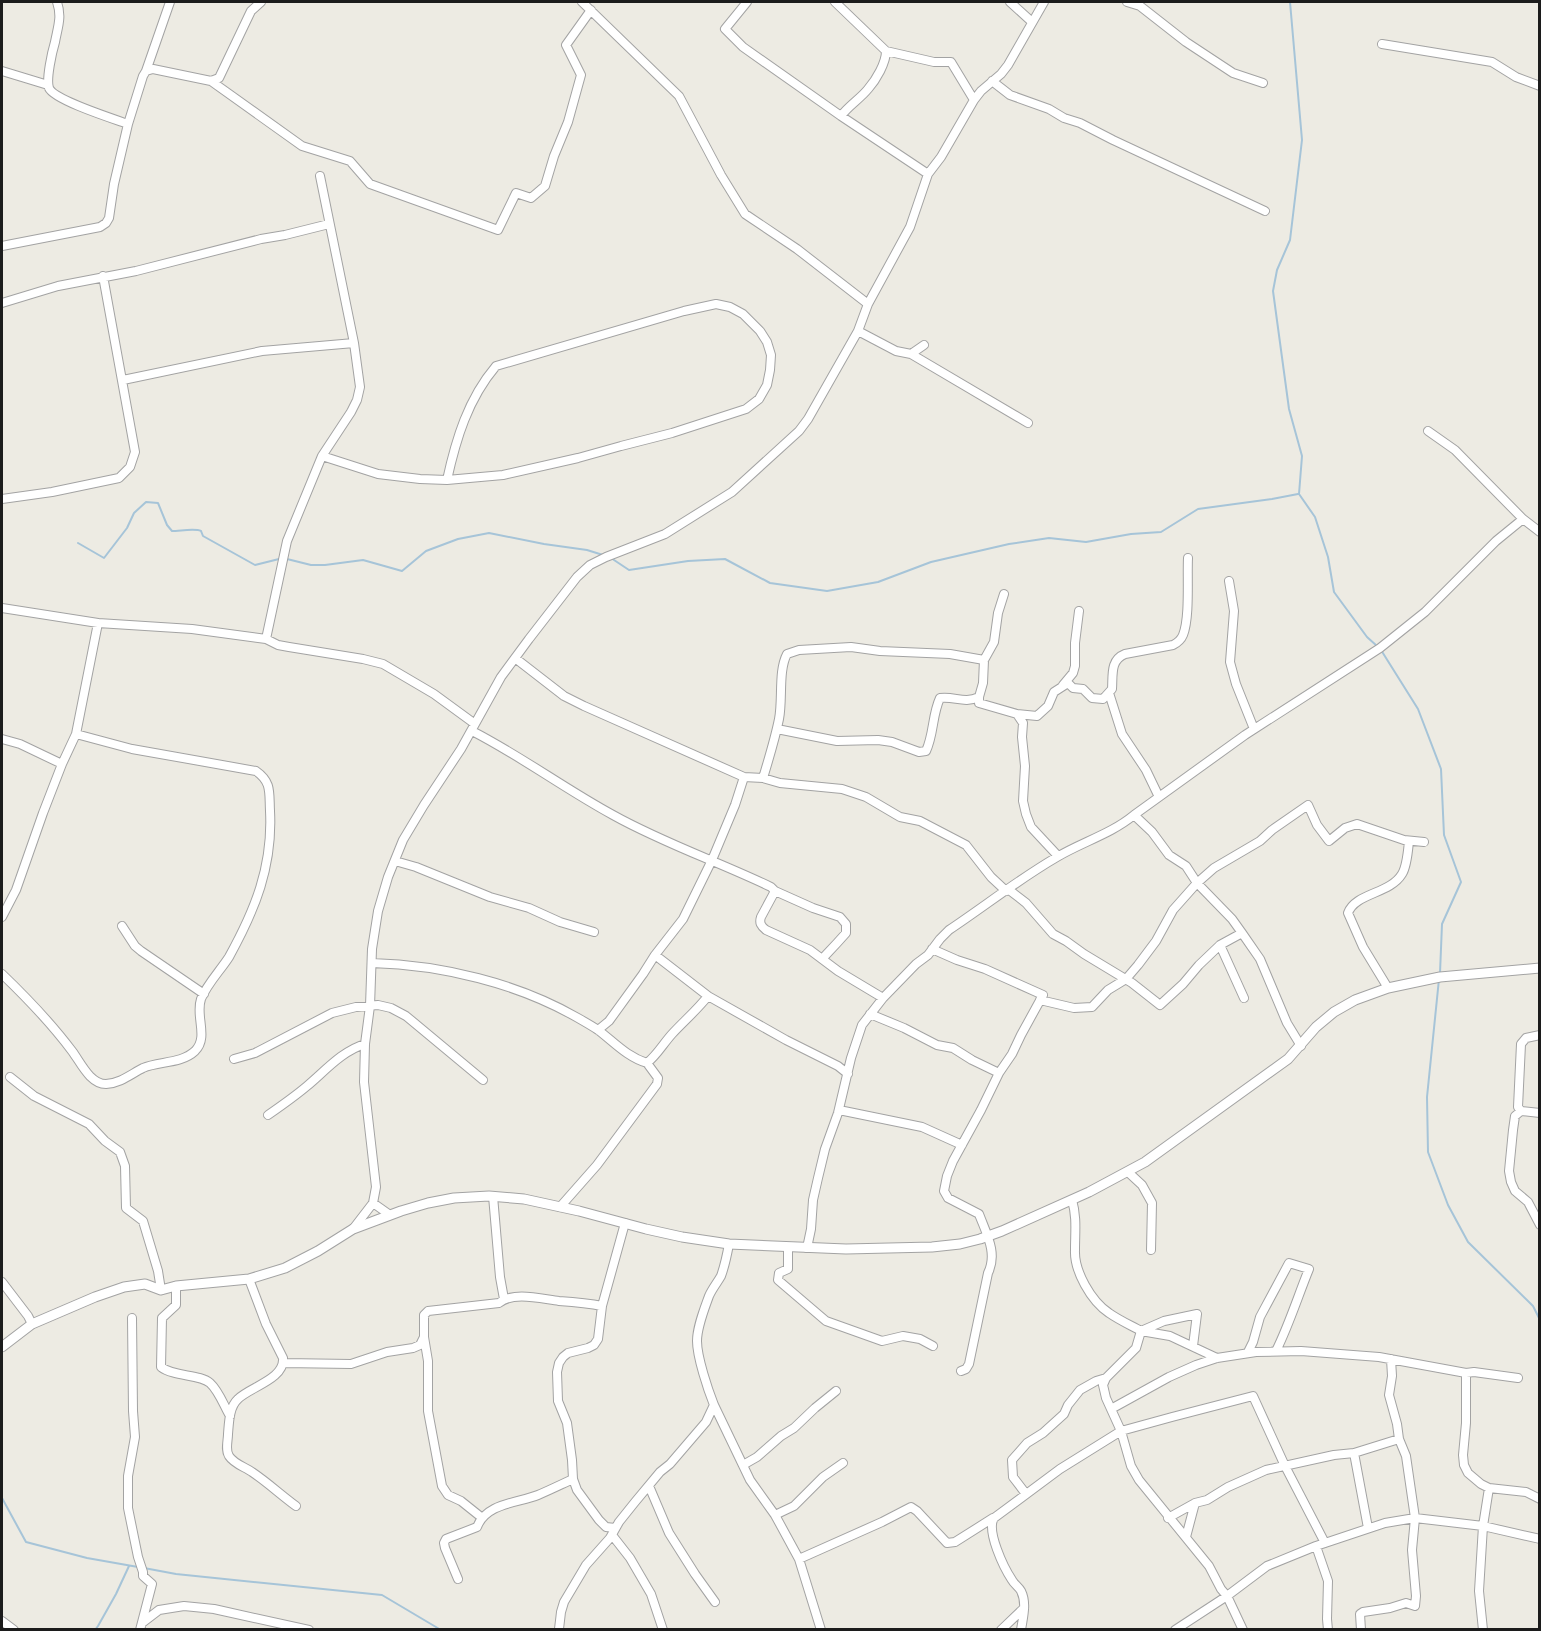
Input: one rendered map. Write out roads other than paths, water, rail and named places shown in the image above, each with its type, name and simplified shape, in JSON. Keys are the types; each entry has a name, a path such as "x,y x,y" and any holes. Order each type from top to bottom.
{"street":[{"path":"57,2 60,17 48,85 53,93 68,101 128,124"},
{"path":"2,246 92,229 106,223 109,218 114,184 128,124 170,2"},
{"path":"212,81 219,78 251,11 261,2"},
{"path":"582,2 679,96 721,175 745,214 806,256 868,304"},
{"path":"747,2 725,29 743,47 928,174"},
{"path":"835,2 886,51 934,62 951,62 974,100"},
{"path":"1010,2 1032,22"},
{"path":"353,1229 373,1203 376,1187 364,1082 372,949 378,911 388,877 403,840 478,721 501,677 578,577 606,556 665,534 711,506 732,492 799,431 858,331 868,304 910,227 928,174 941,157 974,100 1008,65 1044,2"},
{"path":"1127,2 1140,6 1186,42 1233,73 1263,83"},
{"path":"146,71 159,69 212,81 302,146 350,161 370,184 498,230 516,193 531,198 546,186 581,75 566,45 591,10"},
{"path":"1382,44 1492,62 1516,77 1539,86"},
{"path":"841,116 869,89 886,59 886,51"},
{"path":"2,71 48,85"},
{"path":"992,81 1010,95 1080,123 1265,211"},
{"path":"266,639 287,541 322,456 357,400 360,387 354,343 320,176"},
{"path":"2,303 58,286 136,271 329,224"},
{"path":"2,499 52,492 119,478 130,467 135,452 104,276"},
{"path":"322,456 378,474 447,480 503,475 578,458 672,433 746,409 759,399 767,386 771,356 767,342 760,331 743,314 730,307 716,304 684,311 496,366 483,381 473,398 454,448 447,480"},
{"path":"858,331 896,351 911,354 1028,423"},
{"path":"123,380 262,351 354,343"},
{"path":"911,354 924,345"},
{"path":"1428,431 1455,450 1523,519 1539,532"},
{"path":"807,1248 813,1200 825,1149 839,1110 862,1025 884,998 949,930 1058,856 1123,824 1254,729 1380,648 1425,612 1496,541 1523,519"},
{"path":"1061,686 1068,683 1073,688 1083,689 1092,698 1103,699 1112,689 1113,666 1119,656 1173,645 1182,639 1187,609 1188,558"},
{"path":"1230,581 1234,611 1230,662 1254,729"},
{"path":"1004,594 998,613 994,642 984,660 983,683 979,697 980,703 1017,714 1037,716 1048,706 1054,692 1073,673 1079,611"},
{"path":"2,608 98,623 192,629 266,639 278,645 363,658 383,664 434,694 473,727 584,799 653,835 771,887 798,902 840,917 846,924 846,933 822,959"},
{"path":"2,917 16,890 62,764 76,734 98,623"},
{"path":"763,778 777,729 782,702 784,660 787,654 799,650 851,647 880,651 950,654 984,660"},
{"path":"515,658 564,696 744,777 842,789 866,797 900,817 920,821 966,845 991,877 1026,903 1053,934 1126,979 1160,1005 1220,945 1242,933"},
{"path":"1109,693 1122,734 1146,770 1159,797"},
{"path":"777,729 837,741 892,742 919,753 926,751 930,743 940,698 964,701 979,697"},
{"path":"1017,714 1023,723 1025,766 1023,801 1026,814 1031,827 1058,856"},
{"path":"2,974 59,1034 94,1081 104,1084 118,1082 145,1067 184,1058 195,1051 202,1040 200,1002 228,959 248,920 261,886 268,856 271,824 269,786 263,776 256,771 132,748 76,734"},
{"path":"2,740 20,744 62,764"},
{"path":"598,1030 609,1021 683,919 712,860 735,806 744,777"},
{"path":"1040,1000 1074,1008 1092,1007 1108,990 1126,979 1156,942 1173,909 1197,883 1214,868 1260,841 1308,805 1317,825 1329,841 1345,828 1357,824 1409,841 1424,842"},
{"path":"1134,815 1152,832 1170,855 1186,866 1197,883 1232,919 1260,959 1287,1023 1301,1046"},
{"path":"1388,988 1364,947 1348,913 1349,908 1355,902 1397,881 1404,872 1409,841"},
{"path":"394,861 416,867 490,897 530,908 560,922 594,932"},
{"path":"775,891 761,917 761,926 810,950 884,998"},
{"path":"122,926 141,951 204,994"},
{"path":"1220,945 1244,998"},
{"path":"932,949 985,969 1043,995 1012,1054 999,1072 946,1176 944,1191 948,1198 979,1214 991,1247 992,1265 988,1273 969,1364 961,1371"},
{"path":"655,955 708,996 838,1066 848,1074"},
{"path":"372,963 435,969 507,987 575,1017 598,1030 620,1049 639,1061 647,1063 658,1078 657,1084 597,1165 560,1207"},
{"path":"2,1347 32,1324 94,1297 124,1287 145,1284 161,1290 176,1286 249,1279 285,1268 353,1229 428,1203 454,1198 493,1196 524,1199 682,1237 729,1244 807,1248 932,1247 960,1244 987,1236 1072,1200 1145,1162 1288,1059 1316,1027 1355,1000 1388,988 1440,977 1539,968"},
{"path":"647,1063 708,996"},
{"path":"234,1059 255,1053 332,1013 378,1005 391,1008 406,1016 483,1080"},
{"path":"870,1014 937,1045 953,1048 999,1072"},
{"path":"1521,1111 1518,1107 1521,1044 1526,1038 1539,1035"},
{"path":"268,1115 305,1088 344,1054 365,1044"},
{"path":"10,1077 34,1096 89,1124 105,1141 120,1152 125,1166 126,1208 143,1221 158,1271 161,1290"},
{"path":"839,1110 922,1127 962,1145"},
{"path":"1539,1113 1521,1111 1515,1116 1509,1171 1515,1191 1528,1202 1539,1225"},
{"path":"1128,1172 1142,1185 1152,1203 1151,1250"},
{"path":"493,1196 504,1299"},
{"path":"1072,1200 1076,1211 1075,1263 1079,1275 1106,1312 1141,1331 1170,1336 1217,1358"},
{"path":"373,1203 390,1215"},
{"path":"625,1223 602,1306 598,1339 594,1345 568,1353 559,1363 558,1401 567,1423 573,1479 577,1490 599,1520 614,1531 651,1594 663,1629"},
{"path":"729,1244 726,1263 704,1310 697,1342 714,1405 750,1480 775,1515 799,1559 821,1629"},
{"path":"788,1247 788,1269 779,1273 778,1280 826,1321 882,1341 903,1336 933,1346"},
{"path":"1248,1352 1260,1317 1290,1263 1309,1269 1287,1329 1276,1351"},
{"path":"249,1279 284,1363 282,1368 268,1380 236,1401 230,1416 228,1454 231,1459 296,1506"},
{"path":"2,1282 32,1324"},
{"path":"176,1286 176,1305 162,1318 161,1367 175,1374 205,1379 210,1383 230,1416"},
{"path":"482,1517 448,1495 442,1486 428,1411 428,1362 424,1337 424,1315 428,1311 499,1303 504,1299 515,1297 602,1306"},
{"path":"1141,1331 1164,1321 1197,1314 1193,1346"},
{"path":"132,1318 135,1437 128,1476 128,1508 143,1576 152,1584 141,1626"},
{"path":"1141,1331 1136,1348 1106,1378 1103,1385 1111,1409 1121,1431 1131,1466 1139,1480 1209,1566 1243,1629"},
{"path":"284,1363 351,1364 387,1352 413,1348 420,1345 424,1337"},
{"path":"1203,1362 1205,1351"},
{"path":"1111,1409 1169,1377 1203,1362 1248,1352 1276,1351 1379,1357 1466,1373 1518,1378"},
{"path":"1361,1629 1360,1614 1363,1612 1406,1603 1415,1606 1412,1550 1414,1518 1406,1456 1389,1395 1392,1376 1391,1359"},
{"path":"1466,1373 1466,1423 1463,1455 1468,1473 1489,1488 1526,1492 1539,1499"},
{"path":"1026,1494 1013,1477 1012,1460 1027,1443 1064,1414 1080,1390 1106,1378"},
{"path":"743,1465 794,1428 836,1391"},
{"path":"799,1559 911,1507 917,1510 947,1543 955,1542 994,1518 1060,1469 1121,1431 1253,1396 1321,1544 1328,1581 1328,1629"},
{"path":"220,1399 236,1401"},
{"path":"559,1629 561,1612 570,1591 586,1565 660,1472 670,1464 706,1422 714,1405"},
{"path":"1168,1518 1195,1503 1207,1500 1228,1487 1272,1468 1354,1453 1400,1439"},
{"path":"1354,1453 1368,1528"},
{"path":"775,1515 794,1506 823,1477 843,1463"},
{"path":"459,1579 444,1543 446,1539 477,1527 482,1517 511,1501 536,1496 573,1479"},
{"path":"649,1486 669,1533 715,1602"},
{"path":"1483,1629 1479,1591 1483,1526 1489,1488"},
{"path":"1186,1537 1195,1503"},
{"path":"994,1518 991,1522 991,1530 998,1550 1012,1581 1021,1591 1024,1608 1021,1629"},
{"path":"1175,1629 1227,1596 1267,1566 1385,1522 1414,1518 1483,1526 1539,1539"},
{"path":"141,1626 159,1610 184,1606 214,1609 309,1629"},
{"path":"1001,1629 1006,1627 1024,1608"},
{"path":"2,1621 14,1629"}],"waterway":[{"path":"1290,2 1302,140 1290,240 1277,270 1273,291 1289,409 1302,456 1299,494 1315,517 1328,557 1334,592 1367,637 1377,646"},
{"path":"611,558 629,570 688,561 725,559 770,583 827,591 878,582 931,562 1009,544 1049,538 1086,542 1131,534 1161,532 1198,509 1298,494"},
{"path":"78,543 104,558 127,528 134,513 146,502 158,503 172,531 201,531 203,536 255,565 283,558 311,565 363,560 402,571 426,551 458,539 489,533 587,550 603,555"},
{"path":"1381,650 1418,709 1441,769 1444,835 1461,882 1442,924 1440,973"},
{"path":"1439,979 1427,1097 1428,1152 1448,1205 1468,1242 1533,1306 1540,1320"},
{"path":"2,1498 26,1542 87,1558 138,1567"},
{"path":"95,1630 129,1566"},
{"path":"144,1568 176,1574 382,1595 441,1630"}]}
